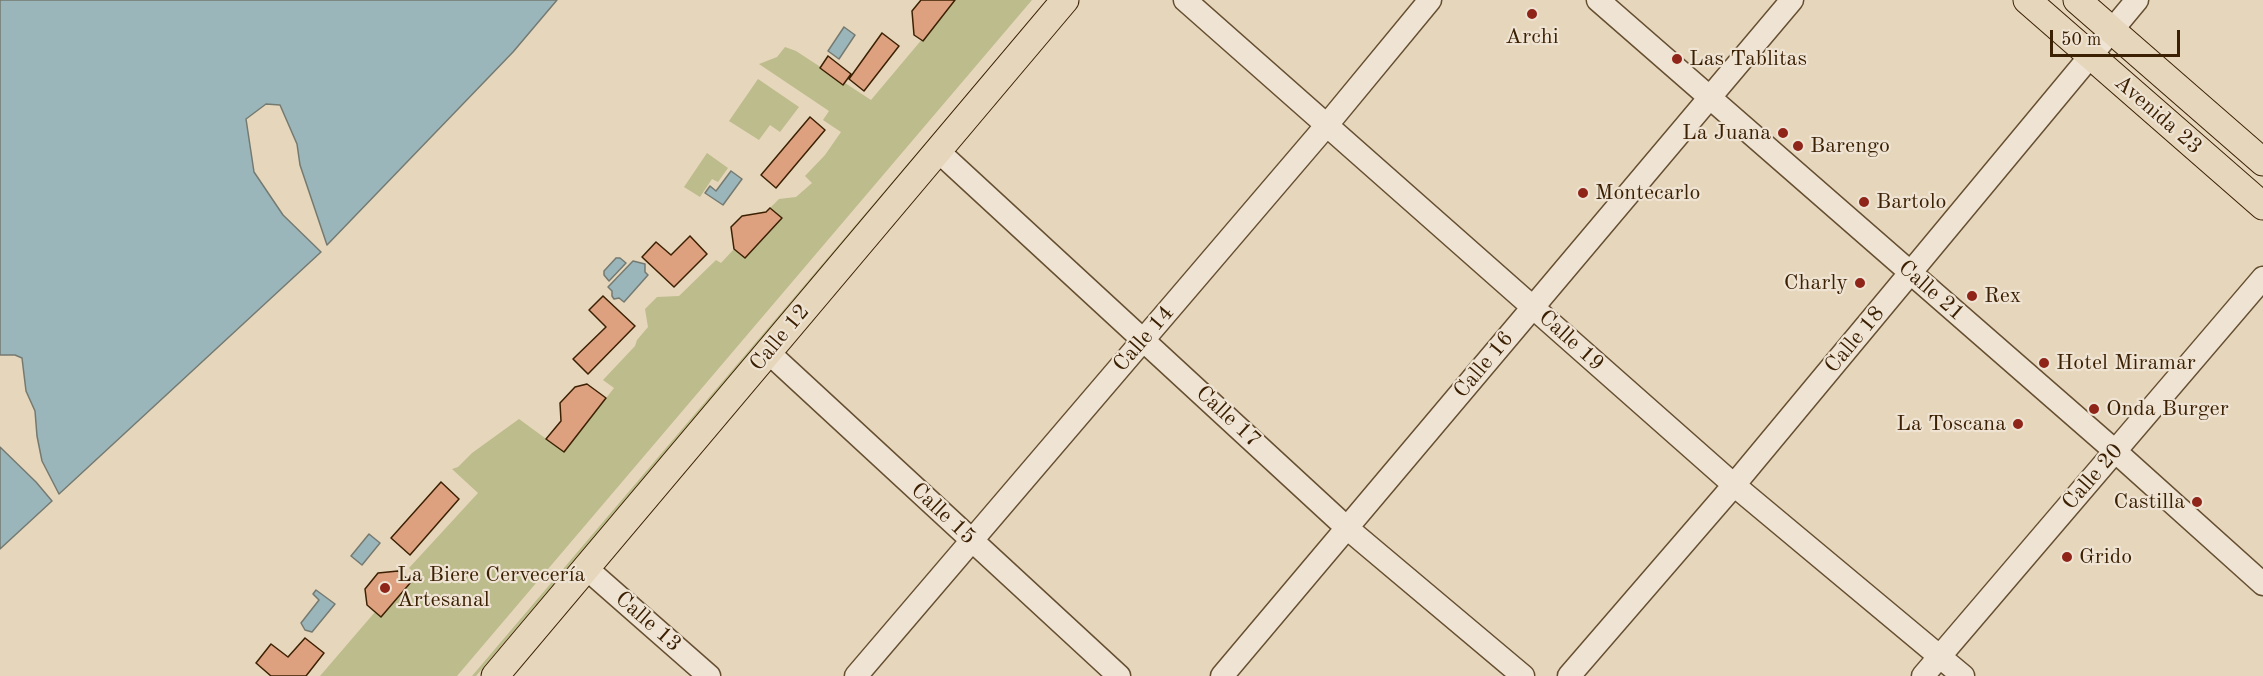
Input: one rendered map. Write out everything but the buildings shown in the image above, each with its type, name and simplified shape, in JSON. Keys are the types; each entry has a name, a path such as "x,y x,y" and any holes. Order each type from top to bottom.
{"main road":[{"name":"Calle 12","path":"495,676 1065,0"},
{"name":"Avenida 23","path":"2027,0 2263,206"},
{"name":"Avenida 23","path":"2077,0 2263,162"}],"street":[{"name":"Calle 19","path":"1185,0 1734,485 1963,676"},
{"name":"Calle 14","path":"856,676 1326,126 1430,0"},
{"name":"Calle 21","path":"1598,0 2115,451 2263,584"},
{"name":"Calle 16","path":"1222,676 1792,0"},
{"name":"Calle 18","path":"1569,676 1734,485 2137,0"},
{"name":"Calle 17","path":"938,151 1347,528 1523,676"},
{"name":"Calle 20","path":"1923,676 2263,278"},
{"name":"Calle 15","path":"768,352 1119,676"},
{"name":"Calle 13","path":"586,568 709,676"}],"green space":[{"path":"955,0 1032,0 457,676 320,676 375,612 381,616 417,575 409,568 478,493 452,469 458,467 472,453 519,419 564,452 614,388 603,380 635,346 648,327 645,309 657,297 679,296 716,260 721,263 734,249 745,257 782,218 770,208 779,199 796,197 812,183 805,176 825,155 841,132 823,120 829,111 759,64 777,57 785,47 796,51 871,100"},
{"path":"1047,0 1051,0 476,676 472,676"},
{"path":"758,79 799,107 780,132 770,125 759,140 729,121"},
{"path":"707,153 728,168 718,182 712,179 700,197 684,187"}],"water":[{"path":"0,0 557,0 513,52 327,245 300,165 297,144 280,105 266,104 246,119 254,172 283,215 321,252 59,494 42,461 35,411 26,391 22,358 15,355 0,355"},
{"path":"844,27 855,35 839,59 828,51"},
{"path":"731,171 742,179 723,205 705,193 710,186 716,191"},
{"path":"616,258 626,263 609,281 604,271"},
{"path":"633,261 645,264 645,272 648,275 624,302 619,298 614,299 608,287"},
{"path":"0,447 52,501 0,549"},
{"path":"369,534 380,543 362,565 351,556"},
{"path":"316,590 335,604 312,632 305,630 301,623 319,600 313,594"}],"place":[{"name":"Archi","path":"1532,14"},
{"name":"Las Tablitas","path":"1677,59"},
{"name":"La Juana","path":"1783,133"},
{"name":"Barengo","path":"1798,146"},
{"name":"Montecarlo","path":"1583,193"},
{"name":"Bartolo","path":"1864,202"},
{"name":"Charly","path":"1860,283"},
{"name":"Rex","path":"1972,296"},
{"name":"Hotel Miramar","path":"2044,363"},
{"name":"Onda Burger","path":"2094,409"},
{"name":"La Toscana","path":"2018,424"},
{"name":"Castilla","path":"2197,502"},
{"name":"Grido","path":"2067,557"},
{"name":"La Biere Cervecería Artesanal","path":"385,588"}]}
